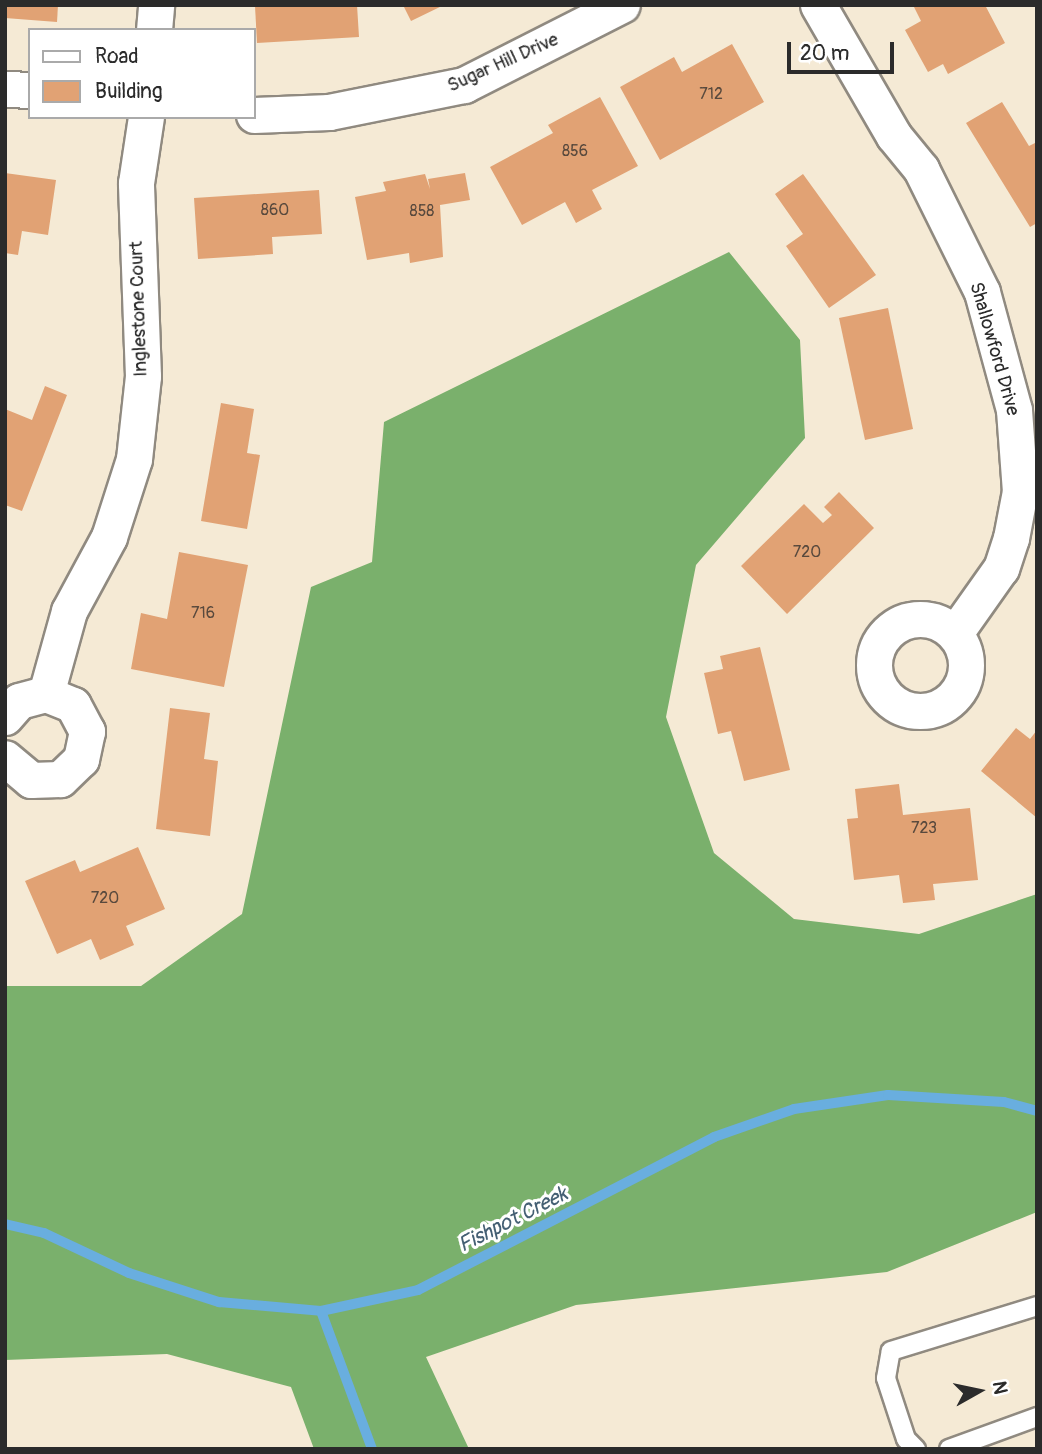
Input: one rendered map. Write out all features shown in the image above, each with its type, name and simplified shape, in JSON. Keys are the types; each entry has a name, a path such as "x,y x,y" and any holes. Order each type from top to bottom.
{"street":[{"path":"154,28 156,5"},
{"name":"Sugar Hill Drive","path":"256,115 341,110 464,85 622,5"},
{"name":"Shallowford Drive","path":"818,5 894,136 921,169 982,292 1014,410 1020,491 1011,538 1001,568 955,633"},
{"path":"5,89 28,90"},
{"name":"Inglestone Court","path":"46,694 69,611 109,537 134,459 143,376 136,183 146,119"},
{"path":"5,717 19,701 46,694 73,705 82,716 82,759 60,779 46,782 19,775 5,758"}],"lane":[{"path":"916,1449 906,1439 886,1378 891,1351 1037,1306"},
{"path":"949,1449 1037,1417"}],"green space":[{"path":"729,252 800,340 805,438 696,565 666,717 714,853 794,919 919,934 1037,894 1037,1212 887,1272 576,1305 426,1357 469,1449 314,1449 291,1387 167,1354 5,1360 5,986 141,986 242,914 311,587 372,562 384,422"}],"building":[{"path":"5,5 58,5 57,22 5,18"},
{"path":"357,5 359,37 257,43 255,6"},
{"path":"403,5 444,5 411,21"},
{"path":"913,5 985,5 1005,43 948,74 943,64 928,72 905,30 921,21"},
{"path":"732,44 764,102 660,160 620,87 674,57 682,72"},
{"path":"600,97 638,166 592,190 602,209 576,223 565,202 522,225 490,167 553,133 548,125"},
{"path":"1002,102 1029,146 1037,142 1037,223 1030,227 966,123"},
{"path":"5,173 56,180 48,235 22,231 18,255 5,253"},
{"path":"465,173 470,200 440,205 443,257 410,263 409,253 367,260 355,197 386,191 383,182 425,174 430,189 428,179"},
{"path":"803,174 876,275 829,308 786,246 803,234 775,194"},
{"path":"319,190 322,234 272,237 273,254 198,259 194,198"},
{"path":"888,308 913,429 865,440 839,318"},
{"path":"45,386 67,395 22,511 5,505 5,409 32,420"},
{"path":"221,403 254,409 247,453 260,455 247,529 201,521"},
{"path":"839,492 874,528 787,614 741,566 804,504 823,523 832,515 824,507"},
{"path":"179,552 248,565 224,687 131,669 141,613 167,619"},
{"path":"760,647 790,770 744,781 731,731 718,734 704,673 723,669 720,656"},
{"path":"170,708 210,713 204,759 218,761 210,836 156,829"},
{"path":"1016,728 1030,739 1037,730 1037,818 981,771"},
{"path":"899,784 903,815 970,808 978,880 933,884 935,900 903,903 899,875 854,880 847,819 858,818 855,789"},
{"path":"138,847 165,909 126,926 134,945 100,960 91,939 57,954 25,881 75,860 80,872"}],"waterway":[{"name":"Fishpot Creek","path":"5,1224 44,1233 129,1273 219,1302 321,1311 418,1290 714,1137 794,1109 888,1095 1004,1102 1037,1111"},
{"path":"321,1311 372,1449"}]}
